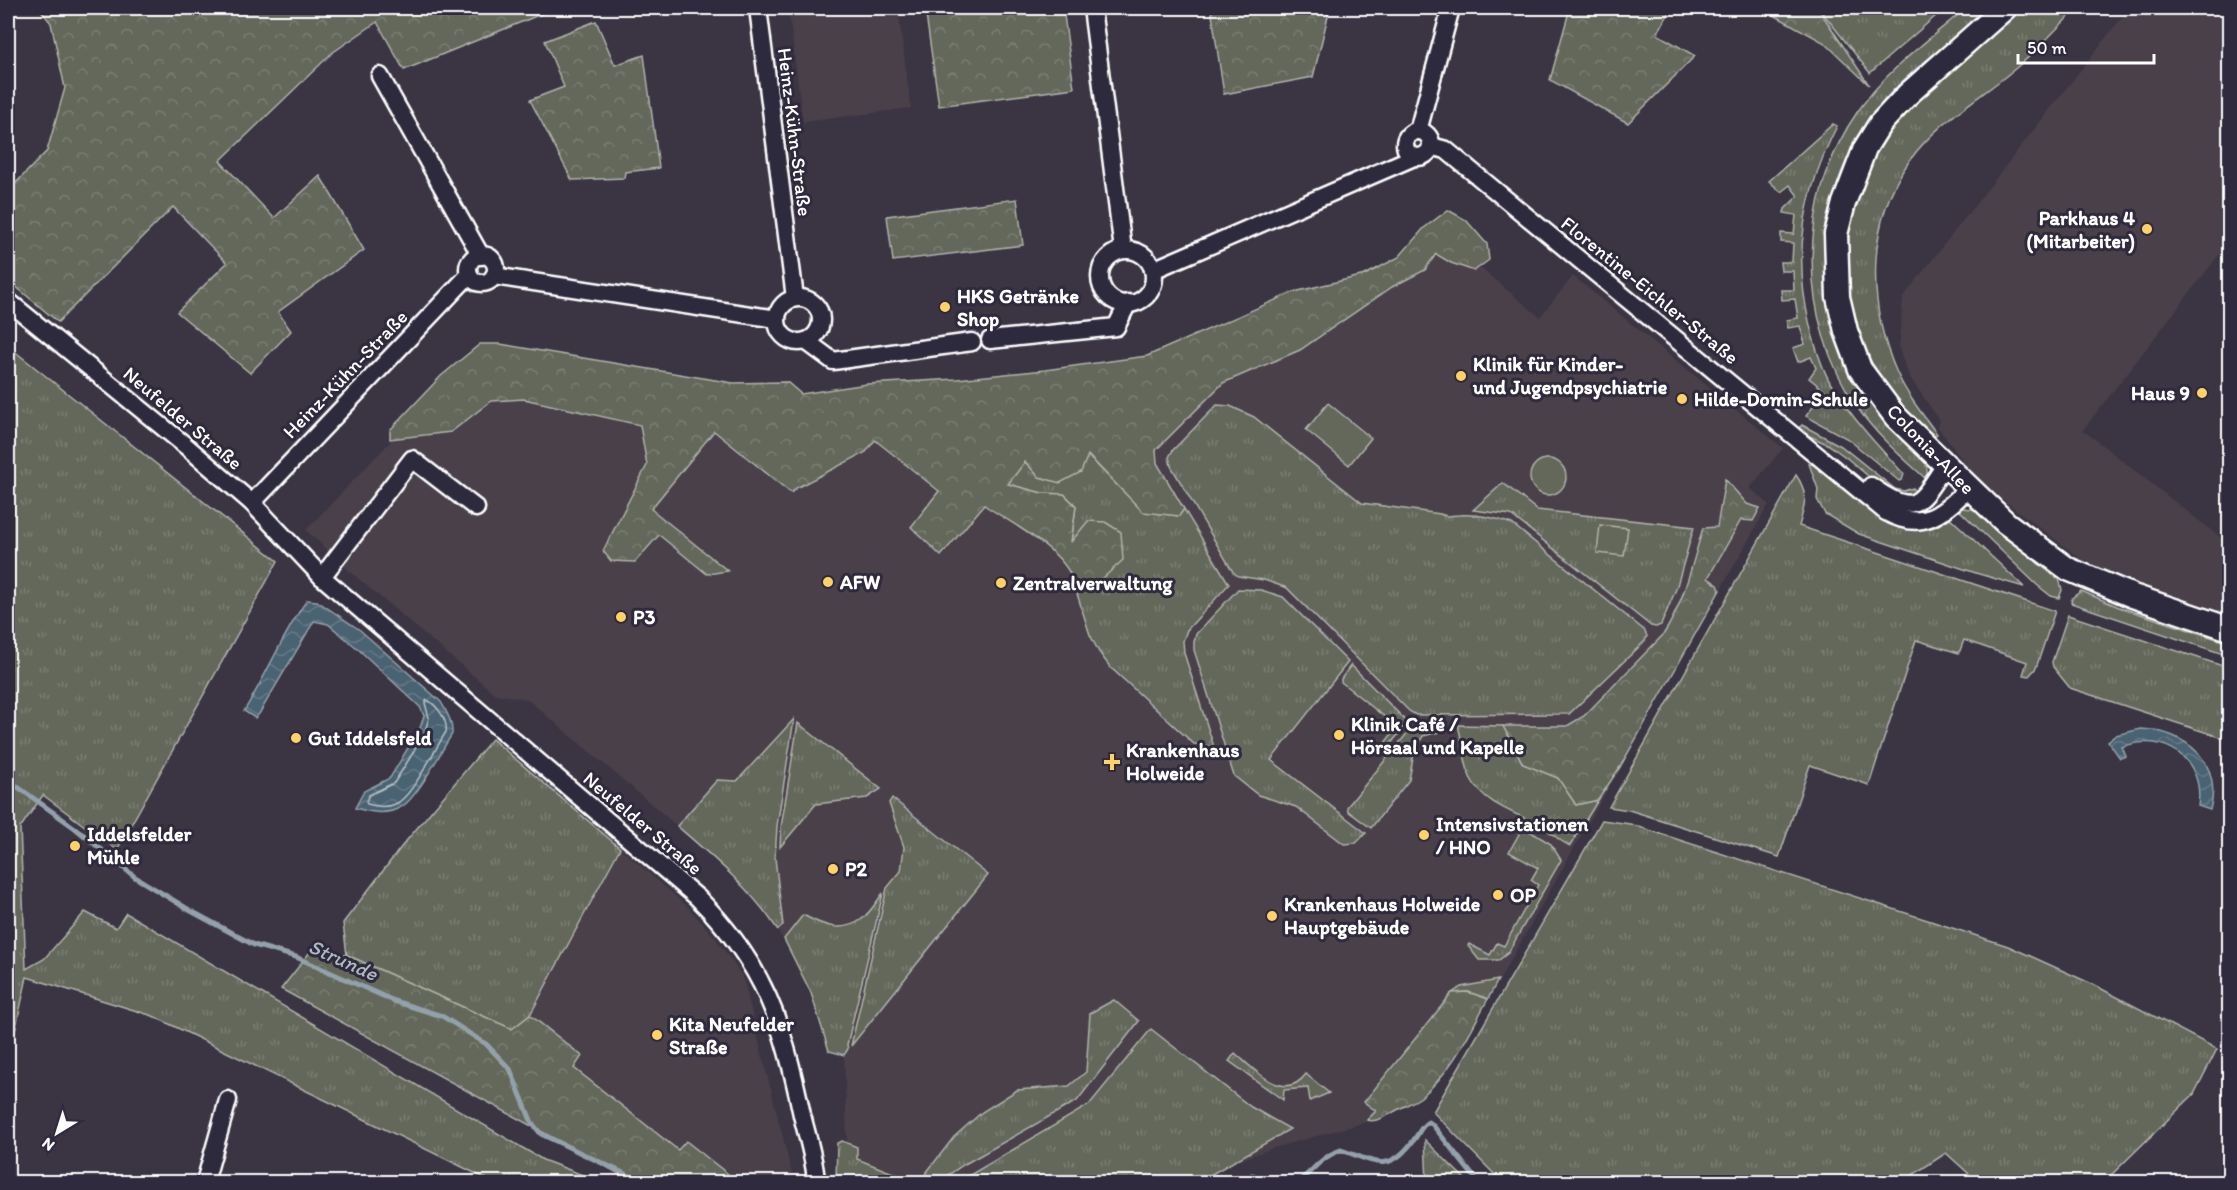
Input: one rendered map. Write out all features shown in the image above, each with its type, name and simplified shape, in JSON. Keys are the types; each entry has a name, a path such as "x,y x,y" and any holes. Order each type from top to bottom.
{"main road":[{"name":"Colonia-Allee","path":"2005,8 1908,94 1880,124 1865,148 1836,234 1838,297 1846,331 1860,369 1895,416 2006,523 2068,569 2133,596 2229,629"}],"street":[{"name":"Heinz-Kühn-Straße","path":"758,8 795,298"},
{"path":"1092,8 1123,250"},
{"path":"1414,157 1406,149 1405,141 1410,134 1418,131 1451,8"},
{"path":"380,76 481,256 492,260 495,268 494,276 488,281 481,283 474,281 469,274"},
{"name":"Florentine-Eichler-Straße","path":"1418,131 1426,135 1431,146 1446,150 1886,512 1898,519 1910,522 1928,519 1950,507 1968,488"},
{"path":"1153,270 1414,157 1423,156 1431,146"},
{"path":"1123,250 1139,252 1153,270 1154,278 1149,293 1143,298 1128,303 1111,298 1101,284 1101,274 1108,258 1123,250"},
{"name":"Heinz-Kühn-Straße","path":"252,503 469,274 470,262 481,256"},
{"path":"494,276 777,319"},
{"path":"795,298 811,301 821,314 819,331 806,341 789,340 778,327 777,319 783,305 795,298"},
{"name":"Neufelder Straße","path":"8,301 186,446 252,503 322,576 699,898 737,940 765,989 778,1021 801,1107 816,1182"},
{"path":"990,340 1116,327 1128,303"},
{"path":"806,341 833,361 972,342"},
{"path":"322,576 412,459 476,508"},
{"name":"Florentine-Eichler-Straße","path":"1840,473 1872,487 1888,499 1902,505 1914,503 1925,495 1945,465"},
{"path":"205,1182 228,1100"}],"shaded area":[{"path":"788,8 898,8 911,108 803,122"},
{"path":"2129,8 2229,8 2229,242 2083,430 2229,544 2229,614 2128,580 2081,559 1998,496 1972,473 1937,426 1940,421 1909,376 1899,349 1903,297"},
{"name":"Krankenhaus Holweide","path":"1445,233 1466,256 1540,317 1573,276 1783,448 1750,488 1769,504 1462,1046 1434,1084 1419,1098 1384,1117 1270,1149 1235,1162 1198,1182 840,1182 847,1142 844,1055 829,1051 821,1021 799,965 767,914 728,869 527,699 495,694 347,569 306,530 472,356 874,404 1175,352 1367,276"},
{"name":"Kita Neufelder Straße","path":"620,848 688,907 715,937 743,977 792,1174 779,1182 738,1182 687,1141 678,1151 574,1068 581,1056 530,1015"}],"green space":[{"path":"39,8 556,8 404,70 377,22 332,53 220,161 274,218 320,176 364,250 278,312 291,331 250,373 177,312 227,263 173,207 58,322 8,280 8,191 47,151 65,88 51,23"},
{"path":"925,8 1063,8 1074,88 939,106"},
{"path":"1211,8 1330,8 1313,77 1224,94"},
{"path":"1570,8 1672,8 1657,34 1695,56 1628,123 1550,80"},
{"path":"1761,8 1818,8 1869,85 1825,43"},
{"path":"1819,8 1945,8 1870,73"},
{"path":"1966,8 1991,8 1899,84 1865,126 1848,158 1835,192 1827,228 1825,264 1828,301 1837,336 1852,371 1872,405 1887,423 1921,455 1927,471 1926,479 1872,427 1837,373 1823,336 1815,298 1812,259 1815,220 1824,182 1838,145 1858,111 1895,69"},
{"path":"2020,8 2078,8 2023,62 1949,120 1922,145 1896,184 1885,210 1879,237 1876,292 1887,347 1906,389 1937,434 1933,438 1889,390 1862,342 1852,310 1848,277 1848,244 1853,211 1863,179 1877,149 1895,121"},
{"path":"596,21 615,65 644,55 659,168 625,172 624,178 572,180 530,100 564,87 545,41"},
{"path":"1833,124 1837,126 1816,175 1804,223 1802,273 1805,299 1814,341 1828,379 1856,419 1904,474 1902,480 1899,481 1848,439 1806,416 1825,391 1809,378 1816,368 1811,357 1798,362 1793,348 1805,344 1800,326 1788,328 1786,320 1798,318 1795,299 1782,300 1781,290 1794,290 1793,271 1781,271 1780,262 1792,262 1793,243 1781,242 1781,233 1794,234 1796,215 1784,213 1798,196 1790,185 1781,192 1769,181"},
{"path":"1017,199 1023,245 893,261 887,216"},
{"path":"1448,210 1466,220 1487,244 1489,260 1474,271 1451,263 1436,254 1425,270 1392,287 1300,350 1223,383 1156,450 1157,463 1184,509 1179,516 1143,512 1088,455 1081,472 1060,483 1039,477 1025,462 1008,484 1042,493 1064,494 1076,506 1071,542 1088,521 1105,522 1121,532 1123,560 1102,579 1086,587 1073,581 1068,570 1048,548 984,505 941,556 911,527 939,491 875,440 866,452 796,488 791,493 714,431 651,509 728,571 707,574 659,535 635,562 611,561 603,551 647,465 640,425 524,399 491,401 451,432 390,439 390,430 441,376 480,344 500,344 733,383 787,382 801,394 867,384 957,379 1045,370 1147,356 1294,292 1365,275 1399,257 1424,228"},
{"path":"8,346 278,561 117,850 43,795 20,828 26,969 44,959 85,912 116,928 126,913 543,1160 601,1182 493,1182 153,1016 27,977 14,1036 8,1035"},
{"path":"1328,403 1371,438 1349,465 1306,430"},
{"path":"1217,405 1230,406 1254,417 1362,503 1445,516 1479,516 1512,524 1644,630 1647,636 1645,641 1569,714 1416,715 1409,711 1287,588 1264,580 1238,576 1233,572 1171,466 1169,457 1173,450"},
{"path":"1802,425 1841,446 1895,489 1904,491 1913,488 1917,494 1904,498 1875,482 1829,445 1797,430"},
{"path":"1087,455 1143,511 1179,516 1184,509 1229,584 1187,630 1183,641 1184,653 1214,747 1194,744 1110,667 1099,652 1090,635 1073,581 1086,586 1071,544 1076,506 1064,494 1042,493 1008,484 1025,461"},
{"path":"1548,459 1561,464 1566,477 1561,490 1548,495 1535,490 1530,477 1535,464"},
{"path":"1809,464 1817,465 1901,527 1925,527 1947,515 2024,587 1859,534 1825,514 1817,499 1818,489"},
{"path":"1796,475 1803,488 1805,500 1799,526 2055,611 2036,668 2029,676 2023,675 2027,662 1964,640 1959,653 1916,640 1869,785 1810,765 1779,857 1629,810 1609,807"},
{"path":"1725,479 1747,504 1760,508 1753,521 1741,520 1708,578 1718,585 1720,590 1620,767 1598,800 1576,805 1558,778 1523,764 1503,726 1567,726 1584,716 1663,635 1682,597 1703,528 1717,527"},
{"path":"1503,483 1537,510 1694,527 1676,589 1661,625 1651,626 1511,515 1473,510"},
{"path":"1958,509 1977,510 2045,569 2059,578 2062,590 2059,598 2051,596 2037,585"},
{"path":"1600,525 1628,528 1624,556 1597,553"},
{"path":"1238,589 1261,590 1283,597 1348,662 1271,760 1366,833 1356,843 1344,844 1296,807 1258,795 1234,776 1194,650 1194,642 1196,634"},
{"path":"2081,591 2119,607 2229,643 2229,656 2071,603 2072,598"},
{"path":"2068,615 2229,668 2229,740 2070,688 2053,667 2052,662"},
{"path":"1351,665 1406,721 1385,751 1381,748 1397,727 1341,682"},
{"path":"794,719 777,826 775,858 783,925 778,930 744,888 677,826 717,780 737,781"},
{"path":"798,723 881,789 867,798 816,804 780,847 781,827"},
{"path":"1458,725 1503,726 1523,764 1558,778 1576,805 1598,800 1570,846 1537,824 1495,803 1478,789 1469,774"},
{"path":"1416,726 1444,726 1439,732 1423,736 1414,753 1409,780 1371,828 1348,811 1347,807 1409,731"},
{"path":"492,739 620,848 530,1015 512,1029 347,955 343,923 402,846"},
{"path":"892,798 988,875 851,1046 887,888 901,871 904,847 889,803"},
{"path":"1602,820 1630,824 2008,946 2092,984 2217,1049 2194,1094 2104,1182 1978,1182 1946,1153 1902,1182 1502,1182 1433,1112"},
{"path":"1523,827 1551,844 1561,860 1508,953 1499,960 1479,960 1468,946 1469,944 1490,955 1497,943 1504,946 1538,885 1531,880 1538,868 1509,852"},
{"path":"883,893 847,1045 848,1049 844,1055 829,1051 811,993 784,939 803,915 832,926 855,924 868,914"},
{"path":"310,952 347,955 512,1029 530,1015 582,1056 574,1068 678,1150 686,1141 738,1182 634,1182 281,989"},
{"path":"1498,980 1488,999 1468,992 1452,993 1461,987"},
{"path":"1468,992 1488,999 1442,1076 1415,1101 1382,1118 1367,1120 1376,1111 1364,1102 1452,993"},
{"path":"1114,1000 1139,1021 1077,1101 963,1165 938,1182 919,1182 954,1137 982,1112 1017,1090 1069,1086 1086,1072 1090,1013"},
{"path":"1151,1029 1251,1107 1290,1129 1198,1182 958,1182 1089,1105"},
{"path":"1235,1053 1269,1081 1288,1086 1306,1074 1329,1093 1310,1101 1308,1088 1284,1090 1283,1100 1229,1061"},
{"path":"1425,1140 1468,1182 1427,1182"},
{"path":"842,1141 857,1147 857,1159 916,1182 836,1182 837,1143"}],"water":[{"path":"307,600 317,601 360,630 441,702 452,725 452,734 414,795 395,810 378,812 355,808 364,791 390,778 420,728 424,716 420,707 328,624 314,621 259,714 255,718 244,711"},
{"path":"2141,729 2173,736 2197,752 2206,764 2211,777 2213,793 2210,810 2198,806 2195,775 2188,762 2178,753 2166,746 2138,743 2122,747 2126,756 2120,758 2108,741 2116,735"}],"waterway":[{"name":"Strunde","path":"8,780 75,828 135,877 191,911 254,945 296,957 394,1001 442,1016 486,1044 510,1069 532,1123 541,1134 642,1182"},
{"name":"Strunde","path":"1298,1182 1323,1160 1341,1150 1372,1161 1388,1162 1404,1152 1428,1122 1478,1182"},
{"name":"Strunde","path":"1245,1182 1252,1175 1274,1182"}],"place":[{"name":"Parkhaus 4 (Mitarbeiter)","path":"2147,229"},
{"name":"HKS Getränke Shop","path":"945,307"},
{"name":"Klinik für Kinder- und Jugendpsychiatrie","path":"1461,376"},
{"name":"Haus 9","path":"2202,393"},
{"name":"Hilde-Domin-Schule","path":"1682,399"},
{"name":"AFW","path":"828,582"},
{"name":"Zentralverwaltung","path":"1001,583"},
{"name":"P3","path":"621,617"},
{"name":"Klinik Café / Hörsaal und Kapelle","path":"1339,735"},
{"name":"Gut Iddelsfeld","path":"296,738"},
{"name":"Krankenhaus Holweide","path":"1112,762"},
{"name":"Intensivstationen / HNO","path":"1424,835"},
{"name":"Iddelsfelder Mühle","path":"75,846"},
{"name":"P2","path":"833,869"},
{"name":"OP","path":"1498,895"},
{"name":"Krankenhaus Holweide Hauptgebäude","path":"1272,916"},
{"name":"Kita Neufelder Straße","path":"657,1035"}]}
